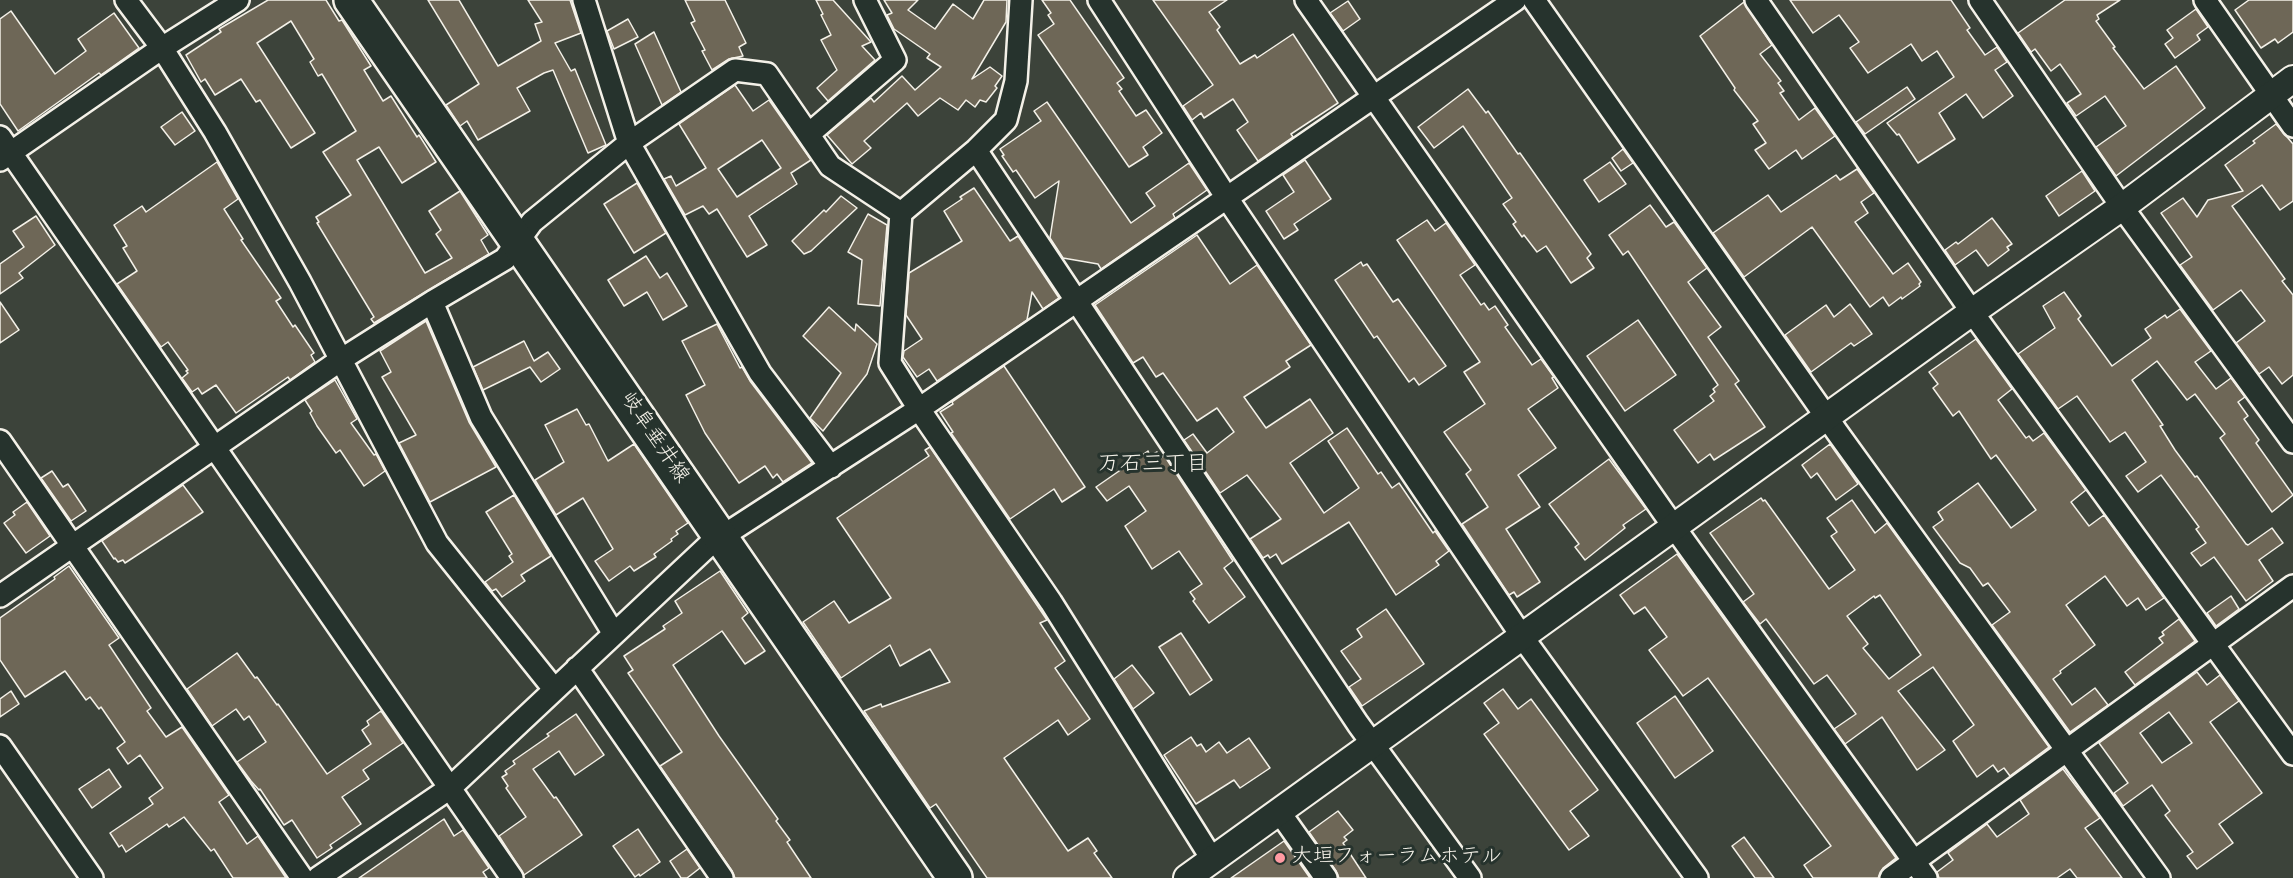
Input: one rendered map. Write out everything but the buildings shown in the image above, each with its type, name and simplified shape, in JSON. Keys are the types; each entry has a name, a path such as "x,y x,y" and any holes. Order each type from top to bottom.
{"main road":[{"name":"岐阜垂井線","path":"351,0 955,878"}],"street":[{"path":"126,0 162,48 215,132 342,359 437,543 554,689"},
{"path":"238,0 4,150 214,447 512,878"},
{"path":"584,0 629,143 760,373 831,467"},
{"path":"809,134 895,60 865,0"},
{"path":"1021,0 1016,81 1005,120 976,150 901,213 890,363 1051,602 1212,859"},
{"path":"1099,0 1227,198 1523,638 1697,878"},
{"path":"1306,0 1674,528 1920,870"},
{"path":"318,878 450,788 709,544 919,409 1515,0"},
{"path":"1534,0 1826,417 2159,878"},
{"path":"1756,0 1972,312 2293,754"},
{"path":"1980,0 2122,207 2293,442"},
{"path":"2205,0 2293,126"},
{"path":"0,596 342,359 505,259 532,222 629,143 735,70 767,75 830,166 901,213"},
{"path":"1187,878 1523,638 1972,312 2122,207 2293,79"},
{"path":"976,150 1373,746 1470,878"},
{"path":"432,302 482,417 614,634"},
{"path":"0,441 302,878"},
{"path":"1891,878 1920,870 2067,752 2293,586"},
{"path":"577,668 722,878"},
{"path":"0,746 92,878"},
{"path":"1280,813 1326,878"}],"place":[{"name":"大垣フォーラムホテル","path":"1280,858"}],"district":[{"name":"万石三丁目","path":"1153,465"}]}
